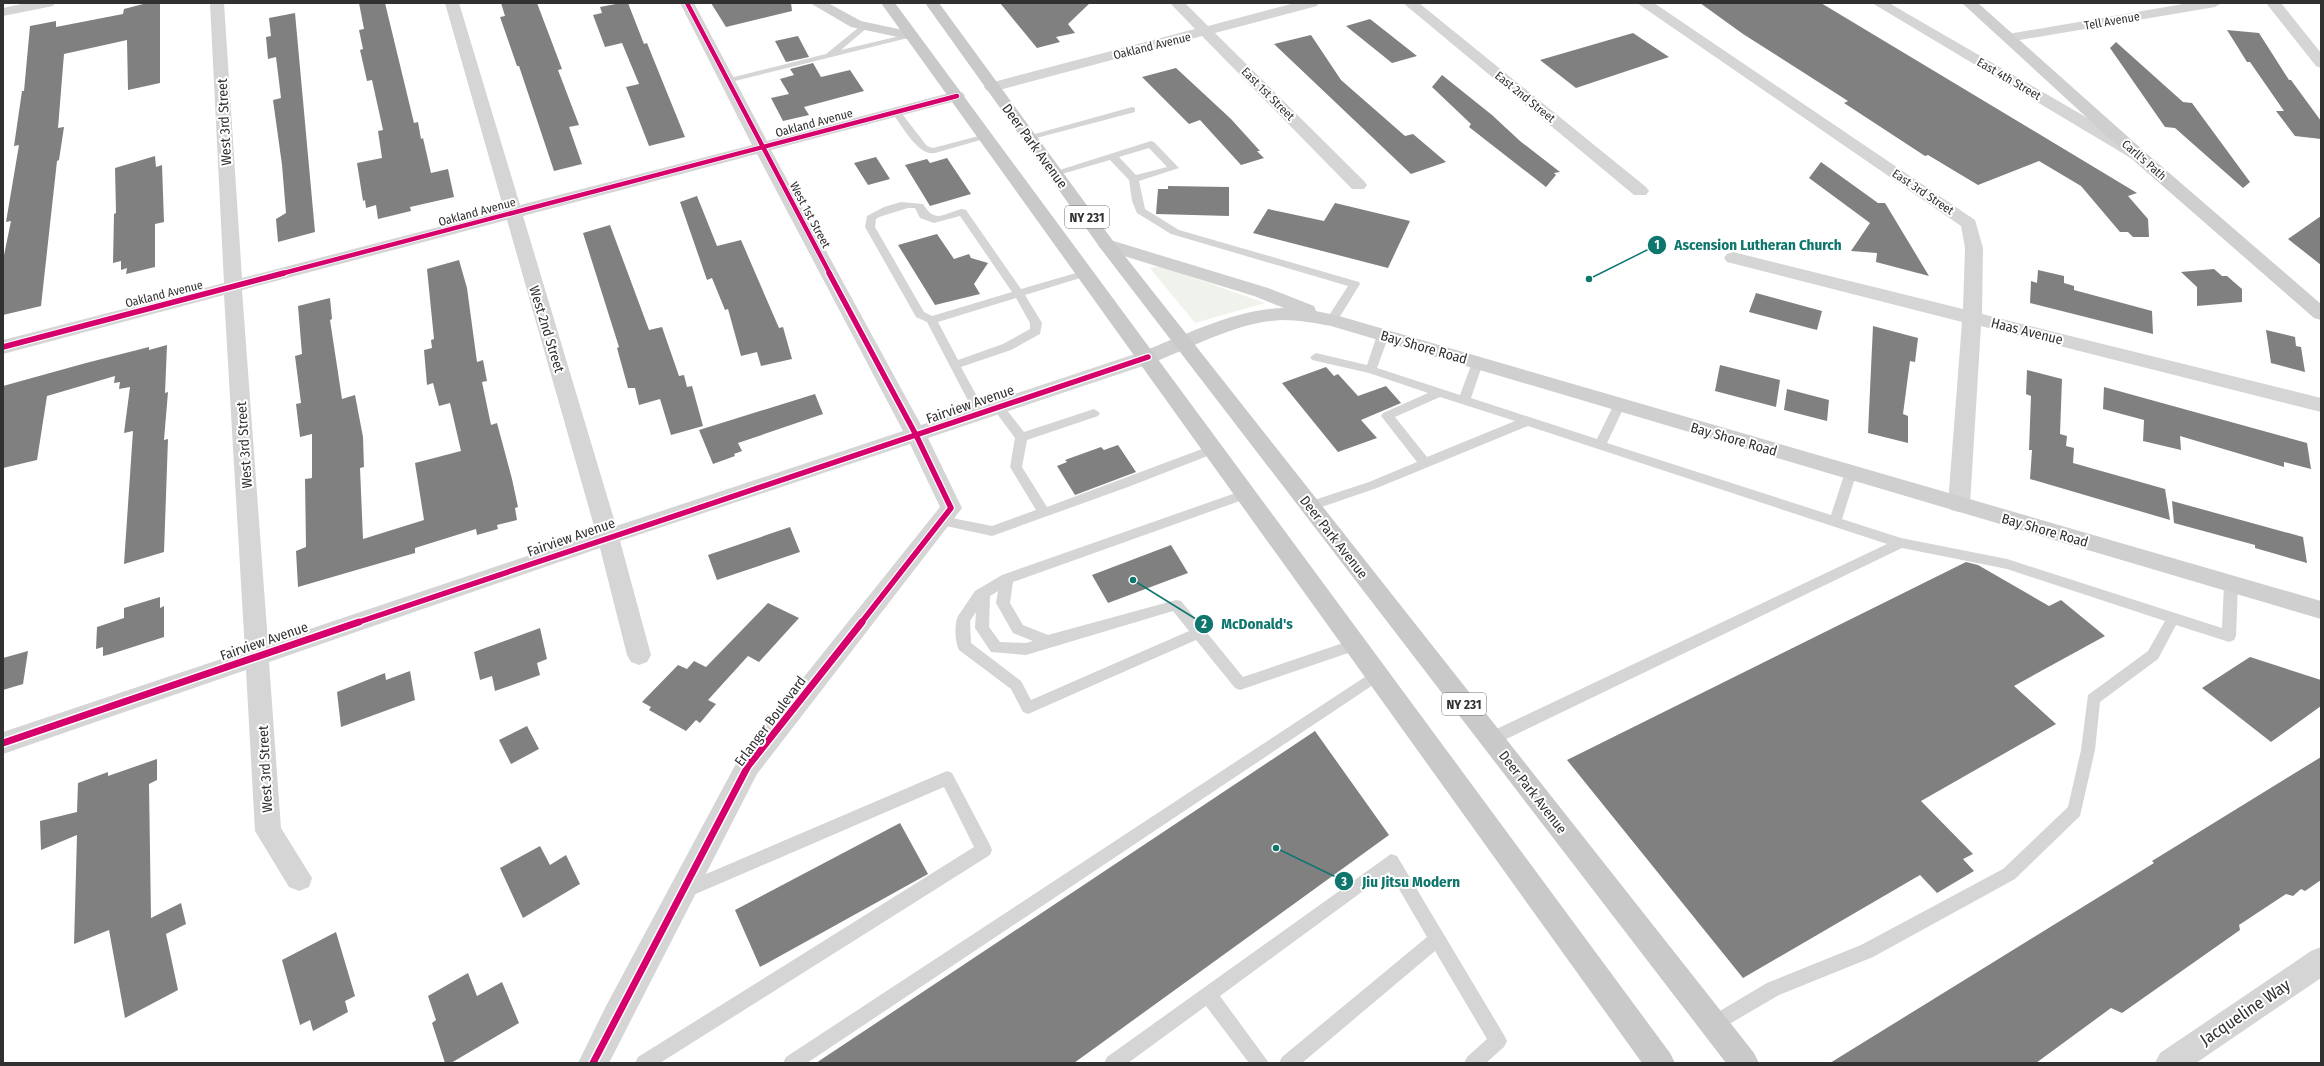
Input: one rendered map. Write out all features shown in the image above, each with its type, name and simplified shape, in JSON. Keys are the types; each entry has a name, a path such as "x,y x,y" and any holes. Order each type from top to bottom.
{"main road":[{"path":"817,3 856,24 912,36"},
{"name":"NY 231","path":"888,3 1148,357 1653,1061"},
{"name":"Deer Park Avenue","path":"932,3 1107,245 1744,1063"},
{"name":"Carll's Path","path":"1969,3 2138,156 2321,314"},
{"path":"1107,245 1261,292 1332,320"},
{"name":"Bay Shore Road","path":"1148,357 1213,332 1267,316 1291,314 1332,320 2321,610"}],"street":[{"path":"3,12 48,3"},
{"name":"West 3rd Street","path":"217,3 233,288 258,656 268,831 299,878"},
{"name":"West 2nd Street","path":"452,3 512,214 608,537 639,655"},
{"name":"West 1st Street","path":"687,3 762,148 916,435"},
{"name":"East 1st Street","path":"1177,3 1358,186"},
{"name":"Oakland Avenue","path":"992,87 1207,32 1312,3"},
{"name":"East 2nd Street","path":"1410,3 1640,191"},
{"name":"East 3rd Street","path":"1644,3 1969,224 1974,248 1972,317 1959,504"},
{"name":"East 4th Street","path":"1879,3 2138,156"},
{"name":"Tell Avenue","path":"2008,38 2216,3"},
{"path":"2273,3 2321,63"},
{"name":"Oakland Avenue","path":"3,347 233,288 957,96"},
{"name":"Haas Avenue","path":"1733,258 2321,405"},
{"name":"Fairview Avenue","path":"3,743 608,537 1148,357"},
{"name":"Erlanger Boulevard","path":"593,1063 748,766 951,508 916,435"},
{"name":"Jacqueline Way","path":"2170,1063 2321,961"}],"lane":[{"path":"828,56 864,26"},
{"path":"727,80 828,56 862,50 912,36"},
{"path":"1029,137 1132,110"},
{"path":"896,112 924,148 932,151 986,137"},
{"path":"1055,173 1151,144 1174,168 1134,179"},
{"path":"1112,156 1134,179 1137,201 1142,210 1175,232 1355,284 1332,320"},
{"path":"954,365 1011,346 1036,331 1036,323 1018,293 962,212 934,220 924,216 919,206 913,204 879,212 871,218 870,227 920,314 931,320 954,365 989,410 1021,437"},
{"path":"931,320 1086,273"},
{"path":"1371,370 1383,335"},
{"path":"1316,357 1371,370 1901,543 2007,564 2229,636 2231,584"},
{"path":"1464,400 1477,363"},
{"path":"1425,463 1387,416 1440,392"},
{"path":"1600,445 1619,405"},
{"path":"1021,437 1094,413"},
{"path":"1310,506 1373,485 1527,421"},
{"path":"1021,437 1016,467 1044,513"},
{"path":"942,521 992,531 1214,449"},
{"path":"1835,521 1850,472"},
{"path":"1199,633 1028,708 1016,685 964,646 963,620 980,595 1006,579 1247,494"},
{"path":"1492,739 1901,543"},
{"path":"1006,579 1003,603 1018,629 1048,641"},
{"path":"984,593 982,628 996,648 1026,649 1048,641 1176,605 1240,684 1355,645"},
{"path":"1714,1024 1773,989 1867,951 2009,874 2075,811 2088,750 2093,699 2153,655 2173,618"},
{"path":"792,1063 1377,675"},
{"path":"644,1063 984,850 947,778 681,893"},
{"path":"1113,1063 1391,861 1498,1041 1473,1063"},
{"path":"1288,1063 1437,939"},
{"path":"1208,994 1260,1063"}],"shaded area":[{"path":"1161,266 1265,303 1195,323 1150,268"}],"building":[{"path":"147,3 160,3 160,83 128,90 127,40 64,54 58,128 64,127 59,160 57,161 41,306 3,315 3,260 11,221 6,222 19,145 14,146 22,91 24,91 30,26 56,21 56,27 123,14 124,9"},
{"path":"359,3 385,3 414,123 418,122 421,139 423,138 431,173 448,169 454,197 410,207 411,211 378,219 376,205 366,208 365,200 363,201 357,163 382,158 378,131 383,130 372,80 367,81 360,50 363,49 359,30 364,29"},
{"path":"501,3 537,3 562,69 558,70 579,125 569,127 582,164 554,171 519,66 517,66 500,17 505,16"},
{"path":"628,3 644,44 647,43 685,137 649,146 626,87 639,84 622,43 605,47 593,15 602,13 600,7"},
{"path":"711,3 791,3 792,11 726,27"},
{"path":"1000,3 1090,3 1068,24 1075,33 1056,37 1060,42 1037,48"},
{"path":"1700,3 1821,3 2137,193 2128,196 2148,219 2149,237 2133,237 2128,232 2120,232 2081,186 2039,161 1978,185 1928,155 1925,156 1844,103 1848,101 1743,34"},
{"path":"295,13 315,232 278,242 276,219 286,213 282,165 273,100 281,98 276,57 268,59 266,37 271,36 269,18"},
{"path":"1370,19 1417,56 1392,63 1346,26"},
{"path":"2227,30 2259,33 2289,80 2291,80 2321,121 2321,139 2295,136 2276,111 2284,111 2250,62 2247,62"},
{"path":"1633,33 1669,57 1576,88 1540,60"},
{"path":"1311,35 1341,80 1405,136 1413,134 1446,162 1411,174 1274,44"},
{"path":"798,36 809,57 786,62 775,41"},
{"path":"2116,42 2183,102 2192,103 2250,182 2243,188 2175,128 2165,127 2110,48"},
{"path":"813,63 821,77 850,70 864,91 804,107 809,115 783,121 771,98 789,94 780,79 794,75 790,69"},
{"path":"1176,68 1231,119 1260,151 1257,151 1264,158 1241,165 1200,120 1189,124 1142,77"},
{"path":"1442,75 1492,115 1520,141 1560,172 1554,173 1556,175 1546,187 1469,127 1471,124 1432,87"},
{"path":"155,156 156,167 162,165 164,222 155,224 155,267 126,274 127,268 121,270 121,261 113,263 114,214 116,213 115,168"},
{"path":"876,157 890,179 868,185 854,163"},
{"path":"947,158 971,194 930,206 905,165 927,159 930,163"},
{"path":"1821,162 1878,203 1885,203 1929,276 1876,262 1877,253 1851,251 1870,223 1809,178"},
{"path":"1168,186 1229,187 1229,216 1156,214 1158,189 1168,189"},
{"path":"697,196 717,246 741,240 779,328 783,327 792,359 761,366 757,352 741,356 728,309 725,310 712,278 707,280 680,202"},
{"path":"1335,203 1410,221 1388,268 1253,233 1268,209 1324,221"},
{"path":"2321,216 2321,265 2288,239"},
{"path":"610,225 649,330 662,327 679,376 684,375 687,387 692,386 703,426 671,435 660,399 639,405 635,388 628,388 617,348 619,347 583,233"},
{"path":"937,234 954,259 969,254 971,258 988,263 974,284 980,294 935,305 898,245"},
{"path":"459,260 467,288 477,362 483,360 487,381 482,382 491,425 497,423 518,507 515,508 517,520 497,525 498,529 477,535 476,529 415,548 415,553 298,587 296,551 306,547 305,479 312,478 312,434 300,437 296,404 301,403 295,356 302,354 298,306 330,298 332,319 330,320 342,399 355,395 363,437 364,467 360,468 363,539 424,520 415,463 461,451 450,403 439,406 433,383 427,385 424,350 432,348 431,340 434,339 427,269"},
{"path":"2214,269 2222,276 2227,276 2242,289 2242,302 2197,306 2197,287 2181,272"},
{"path":"2038,270 2064,276 2064,283 2074,286 2074,290 2152,311 2153,334 2030,303 2031,281 2037,283"},
{"path":"1756,293 1822,311 1817,330 1749,312"},
{"path":"1873,326 1918,338 1915,362 1910,361 1903,414 1908,416 1908,443 1868,433"},
{"path":"2266,330 2295,337 2296,346 2301,347 2305,372 2271,363"},
{"path":"167,345 165,393 168,392 164,440 168,439 164,552 124,564 133,431 124,433 130,387 119,389 120,382 114,383 115,376 47,396 37,460 3,468 3,386 149,347 149,350"},
{"path":"1720,365 1780,380 1776,407 1715,391"},
{"path":"1326,367 1334,376 1338,374 1358,396 1386,386 1401,403 1361,420 1377,438 1338,452 1282,383"},
{"path":"2027,370 2062,379 2060,434 2067,436 2066,446 2074,448 2073,463 2165,489 2170,520 2030,479 2032,450 2029,450 2031,396 2026,394"},
{"path":"2104,387 2307,443 2311,469 2284,462 2284,467 2180,436 2181,450 2143,441 2144,420 2103,409"},
{"path":"1787,389 1829,400 1827,421 1784,410"},
{"path":"815,394 823,414 738,443 742,451 734,454 735,456 713,464 699,430"},
{"path":"1118,445 1136,472 1075,495 1057,466 1067,462 1065,460 1101,447 1104,450"},
{"path":"2172,501 2303,537 2307,563 2255,548 2255,545 2174,523"},
{"path":"790,527 800,552 717,580 708,555"},
{"path":"1171,545 1188,573 1108,603 1092,575"},
{"path":"1966,562 1978,565 2049,606 2061,600 2105,636 2014,686 2056,724 1921,801 1973,854 1963,859 1974,871 1937,893 1920,875 1743,978 1567,760"},
{"path":"160,597 160,608 164,606 164,637 103,656 103,647 96,649 97,627 124,618 124,608"},
{"path":"768,603 799,618 759,662 748,656 708,700 716,704 700,723 696,720 686,731 649,710 651,707 642,702 678,665 687,669 694,661 706,667"},
{"path":"540,628 547,659 537,663 540,675 495,691 492,676 480,680 474,652"},
{"path":"28,651 23,684 3,690 3,658"},
{"path":"2250,657 2321,680 2321,706 2271,742 2202,688"},
{"path":"410,671 415,700 341,727 337,692 385,673 386,680"},
{"path":"527,726 539,749 511,764 499,740"},
{"path":"1315,731 1389,835 1074,1063 816,1063"},
{"path":"2321,757 2321,880 2305,891 2301,889 2293,896 2286,894 2239,925 2240,930 2122,1013 2111,1008 2036,1063 1830,1063 2154,863 2152,861"},
{"path":"157,759 157,780 149,784 151,918 181,903 186,924 166,934 178,990 125,1018 109,930 74,944 77,835 41,850 40,821 77,812 78,783 108,772 108,776"},
{"path":"900,823 928,874 760,967 735,910"},
{"path":"540,846 550,865 566,855 580,884 523,918 500,868"},
{"path":"336,932 355,996 345,1001 348,1012 313,1031 310,1020 300,1025 282,960"},
{"path":"468,973 477,996 502,982 519,1023 451,1063 445,1063 432,1023 436,1020 428,996"}],"cycle path":[{"path":"593,1063 616,1016 748,766 951,508 916,435 762,148 687,3"},
{"path":"3,347 957,96"},
{"path":"3,743 608,537 1148,357"}],"place":[{"name":"Ascension Lutheran Church","path":"1589,279"},
{"name":"McDonald's","path":"1133,580"},
{"name":"Jiu Jitsu Modern","path":"1276,848"}]}
